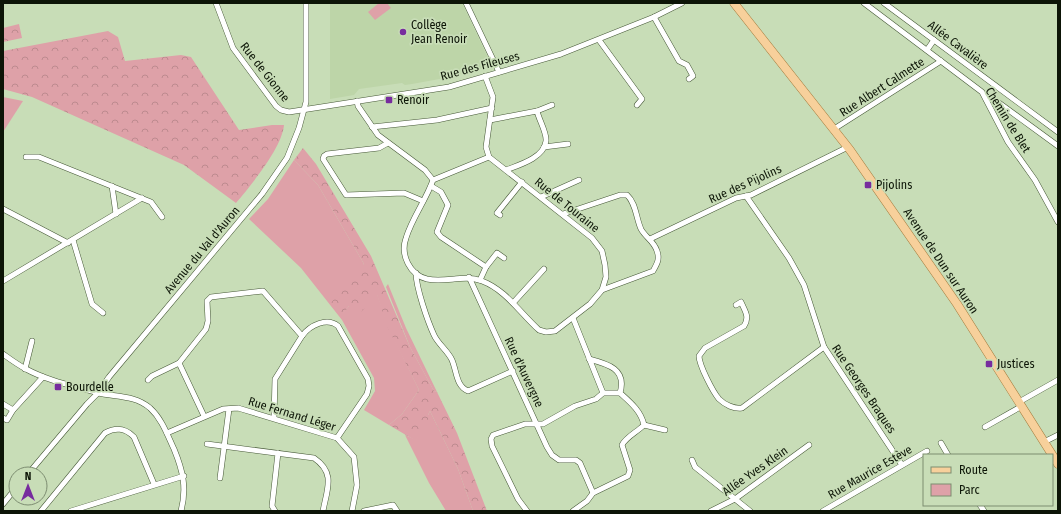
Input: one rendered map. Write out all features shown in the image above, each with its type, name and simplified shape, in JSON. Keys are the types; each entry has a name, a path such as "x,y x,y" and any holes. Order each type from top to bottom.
{"main road":[{"name":"Avenue de Dun sur Auron","path":"734,3 848,147 957,304 1052,454"}],"street":[{"name":"Rue de Gionne","path":"216,3 233,48 276,106 285,112 304,111"},
{"name":"Avenue du Val d'Auron","path":"35,466 98,393 109,377 262,194 287,158 294,143 304,111 307,91 306,3"},
{"path":"466,3 499,72"},
{"name":"Rue des Fileuses","path":"304,111 357,101 449,87 561,54 600,40 654,17 682,3"},
{"name":"Chemin de Blet","path":"864,3 982,92 1008,142 1035,180 1058,222"},
{"name":"Allée Cavalière","path":"884,3 1058,132"},
{"path":"654,17 679,61 687,65 693,76 689,79"},
{"path":"600,40 642,99 637,105"},
{"path":"927,50 934,40"},
{"name":"Rue Albert Calmette","path":"834,129 941,61"},
{"path":"485,76 493,97 486,147 489,157 433,180 405,238 404,245 406,259 416,274 427,279 469,277 480,280 500,290 535,326 546,332 556,331 590,304 602,290 653,271 659,259 657,250 650,239 644,236 631,198 627,195 620,195 563,214"},
{"path":"986,99 995,100 1058,146"},
{"path":"357,101 358,106 378,135 425,170 433,180"},
{"path":"490,120 537,111 552,105"},
{"path":"372,127 436,120 492,108"},
{"path":"506,170 527,162 544,147 546,140 537,111"},
{"path":"388,143 379,148 327,154 324,156 324,159 346,195 399,193 408,194 423,201"},
{"path":"544,147 568,144"},
{"name":"Rue des Pijolins","path":"650,239 736,198 746,196 848,147"},
{"path":"26,157 39,157 142,198 151,202 162,217"},
{"name":"Rue de Touraine","path":"489,157 592,238 602,251 606,277 602,290"},
{"path":"541,197 579,180"},
{"path":"500,215 497,213 522,182"},
{"path":"112,186 116,214"},
{"path":"431,186 441,192 448,205 438,230 439,235 486,267"},
{"name":"Rue Georges Braques","path":"746,196 789,258 804,285 811,300 818,333 824,347 902,465"},
{"path":"3,281 142,198"},
{"path":"3,209 68,243"},
{"path":"73,240 92,304 103,313"},
{"path":"480,280 486,267 498,253 504,258"},
{"path":"513,302 544,269"},
{"path":"416,274 416,284 434,336 447,351 453,362 460,386 468,391 513,372"},
{"name":"Rue d'Auvergne","path":"469,277 534,415 535,423 525,424 493,435 491,439 492,446 518,498 527,511"},
{"path":"148,380 152,376 179,363 206,329 208,322 207,301 211,297 263,291 302,336"},
{"path":"736,305 741,302 746,312 747,317 744,326 705,348 699,356 700,363 718,397 734,408 742,408 748,404 824,347"},
{"path":"573,318 603,393"},
{"path":"274,418 275,379 306,331 326,321 333,322 338,326 368,379 369,386 367,394 337,438"},
{"path":"25,369 32,341"},
{"path":"3,354 25,369 43,377 98,393 139,401 158,416 167,433 184,476 185,488 181,511"},
{"path":"590,359 610,364 618,372 621,381 620,393"},
{"path":"179,363 204,416"},
{"path":"3,418 7,420 13,410 43,377"},
{"path":"985,427 1058,380"},
{"path":"535,423 543,424 575,406 596,399 603,393 620,393 632,404 643,418 644,425"},
{"path":"3,404 13,410"},
{"name":"Rue Fernand Léger","path":"167,433 223,409 238,408 337,438 354,457 357,485 352,511"},
{"path":"220,478 229,409"},
{"path":"535,423 552,455 559,460 576,460 580,463 594,493"},
{"path":"644,425 664,430"},
{"path":"573,511 587,501 594,493 628,476 630,470 622,445 624,441 635,434 644,425"},
{"path":"41,511 105,434 111,430 123,430 134,437 154,484"},
{"path":"1044,442 1058,435"},
{"path":"941,443 947,454"},
{"path":"207,444 314,458 324,465 329,475 323,511"},
{"name":"Allée Yves Klein","path":"710,511 735,499 809,445"},
{"name":"Rue Maurice Estève","path":"823,511 926,451"},
{"path":"274,511 272,506 278,453"},
{"path":"692,460 695,467 750,511"},
{"path":"72,511 154,484 184,476"},
{"path":"364,511 393,505 397,511"}],"shaded area":[{"name":"Collège Jean Renoir","path":"330,3 462,3 489,60 486,67 456,76 405,85 402,83 359,89 354,95 330,99"}],"green space":[{"path":"379,3 387,3 391,8 375,20 368,12"},
{"path":"19,24 22,38 3,42 3,28"},
{"path":"108,31 118,37 125,61 181,55 191,57 239,130 272,125 284,125 278,144 272,155 236,203 184,165 32,97 3,89 3,51"},
{"path":"3,97 23,101 3,132"},
{"path":"303,148 316,164 371,256 410,347 434,391 437,392 457,433 487,511 473,511 458,469 430,411 428,415 429,418 416,441 389,425 402,414 419,390 388,328 377,295 359,314 349,306 342,315 330,304 364,264 318,185 294,160"},
{"path":"294,160 318,185 364,264 342,314 349,306 377,294 389,328 419,390 402,414 389,425 364,410 375,391 374,378 342,320 301,268 249,219 268,199"},
{"path":"388,284 406,328 437,392 434,391 410,347 386,287"},
{"path":"430,411 458,469 473,511 446,511 429,483 405,435 416,440"}],"place":[{"name":"Collège Jean Renoir","path":"403,32"},
{"name":"Renoir","path":"389,100"},
{"name":"Pijolins","path":"868,185"},
{"name":"Justices","path":"989,364"},
{"name":"Bourdelle","path":"58,387"}]}
